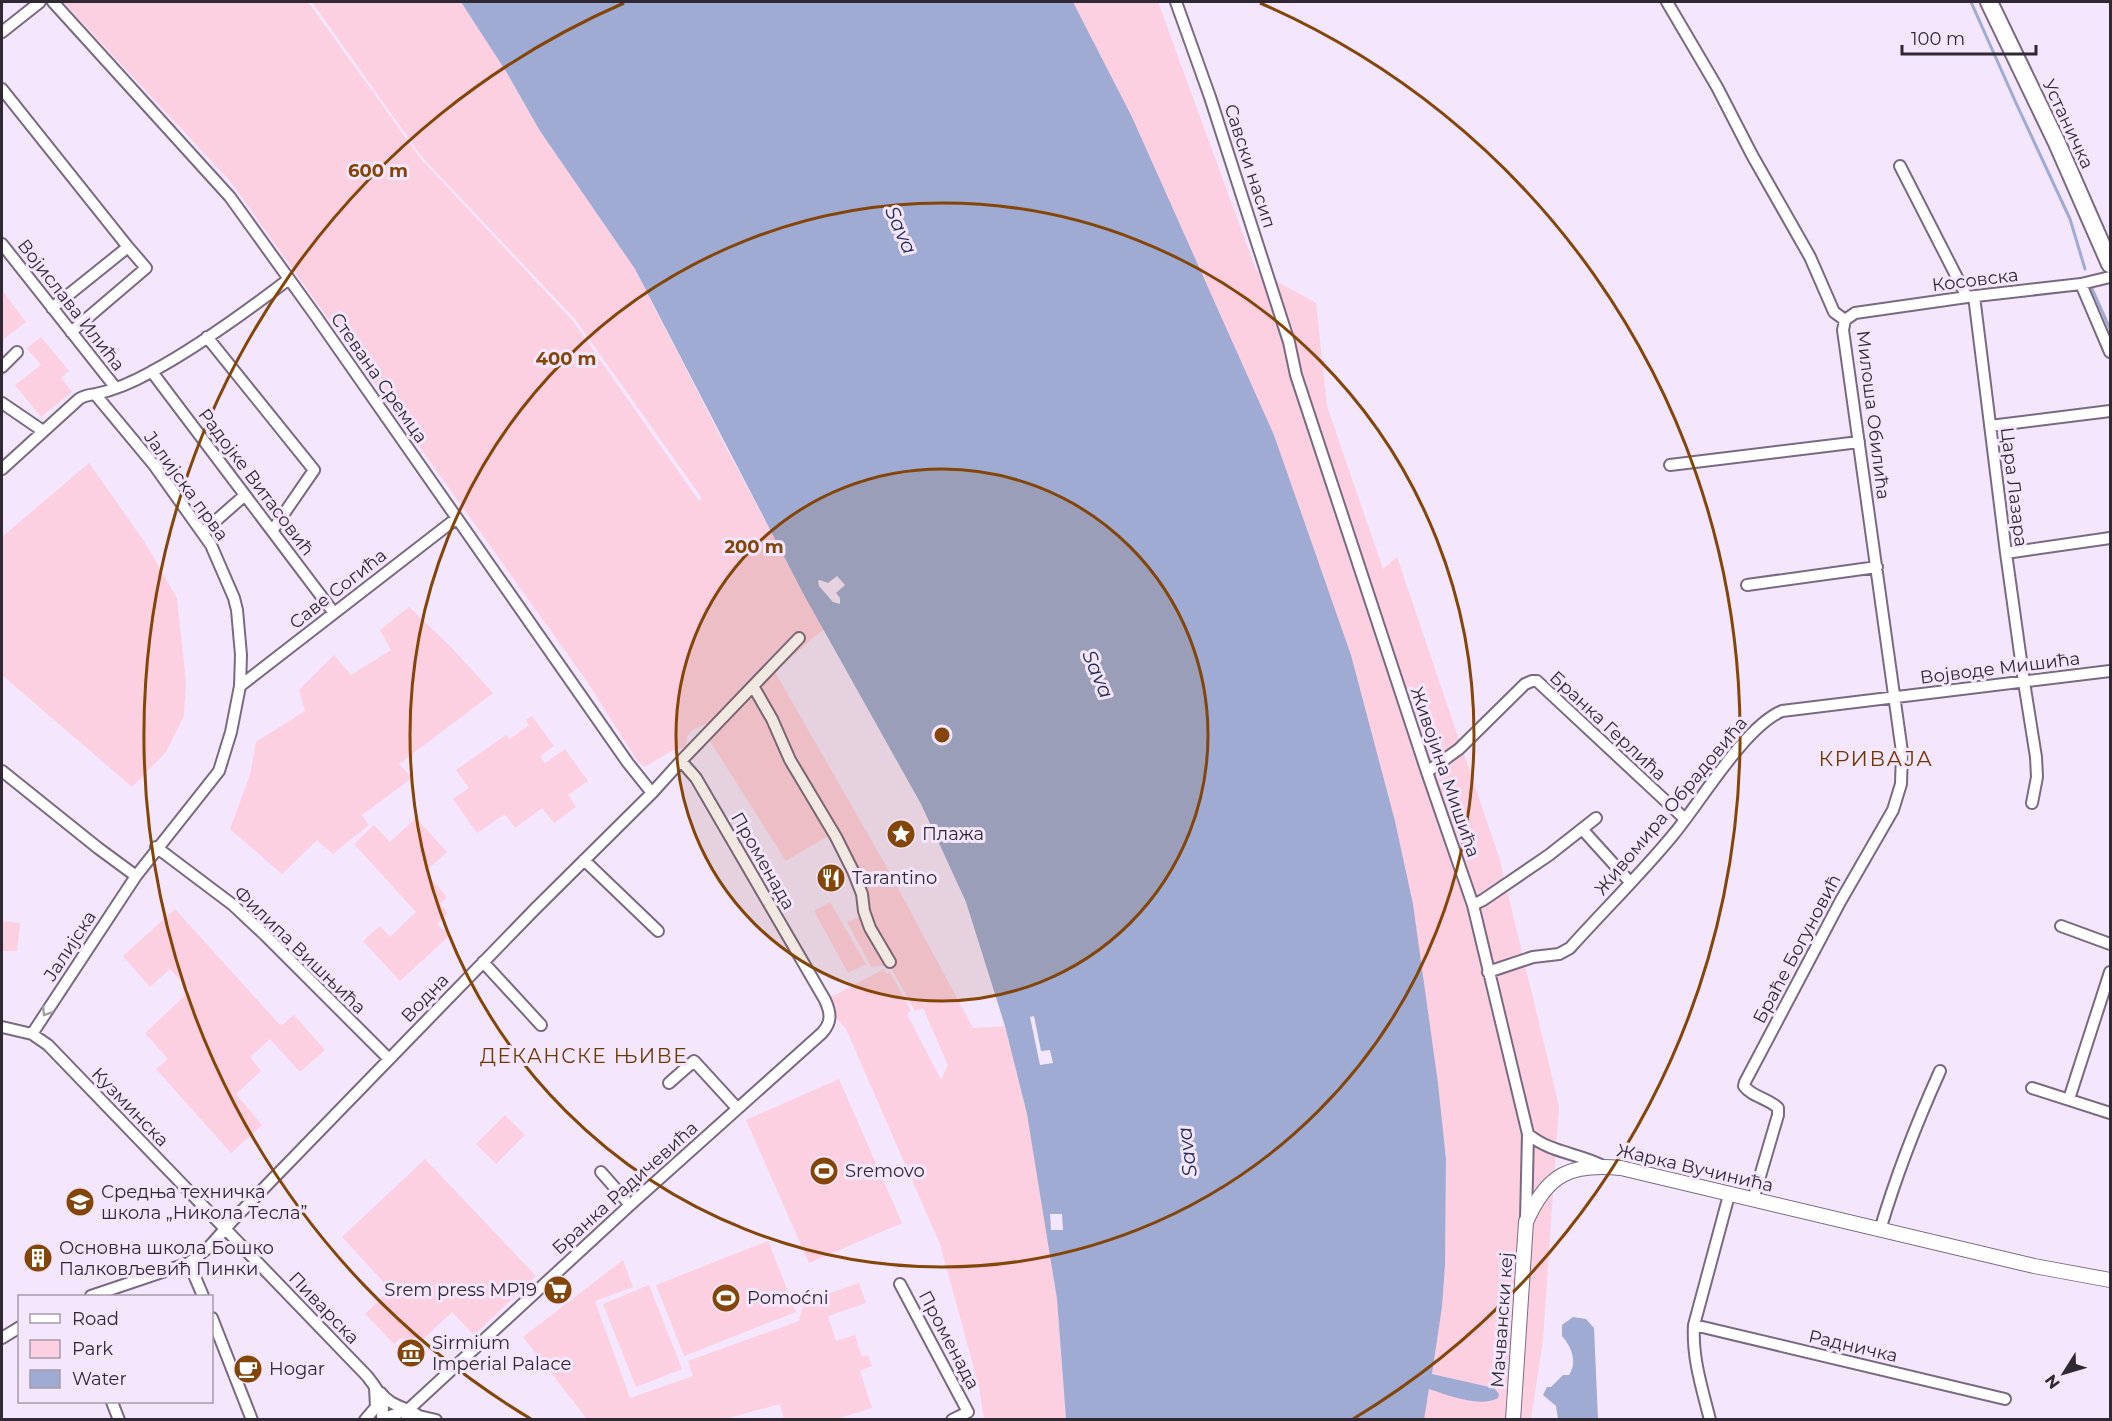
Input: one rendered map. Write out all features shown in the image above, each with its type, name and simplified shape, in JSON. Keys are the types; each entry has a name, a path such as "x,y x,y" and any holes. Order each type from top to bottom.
{"main road":[{"name":"Устаничка","path":"1989,2 2057,143 2110,264"}],"street":[{"path":"2,32 40,2"},
{"name":"Стевана Сремца","path":"53,2 230,197 628,763 652,793"},
{"name":"Савски насип","path":"1176,2 1210,97 1289,342"},
{"name":"Милоша Обилића","path":"1667,2 1718,87 1752,155 1810,257 1834,312 1845,321 1843,330 1894,698"},
{"path":"2,89 146,268 71,332"},
{"path":"1900,166 1970,297"},
{"name":"Војислава Илића","path":"2,244 115,387"},
{"path":"52,308 128,247"},
{"name":"Косовска","path":"1845,321 1855,312 2080,284 2110,277"},
{"path":"2,469 79,399 152,372 207,337 289,279"},
{"path":"2080,284 2110,352"},
{"name":"Цара Лазара","path":"1970,297 2036,757 2037,777 2032,803"},
{"path":"207,337 314,470 272,531"},
{"name":"Живојина Мишића","path":"1289,342 1296,375 1473,905 1528,1134 1526,1222"},
{"path":"2,367 17,352"},
{"name":"Радојке Витасовић","path":"152,372 334,613"},
{"name":"Јалијска прва","path":"95,394 154,465 218,558 237,610 241,655 240,687 231,732 219,771 156,847 136,876"},
{"path":"2,403 43,431"},
{"path":"1990,426 2110,411"},
{"path":"1670,465 1859,442"},
{"path":"202,532 244,495"},
{"name":"Саве Согића","path":"240,687 457,518"},
{"path":"2006,553 2110,538"},
{"path":"1747,585 1876,567"},
{"path":"652,793 799,638"},
{"name":"Војводе Мишића","path":"1894,698 2110,671"},
{"name":"Бранка Герлића","path":"1427,772 1459,749 1526,684 1537,681 1685,819"},
{"path":"753,686 772,719 790,760 854,871 870,928 890,962"},
{"name":"Живомира Обрадовића","path":"1488,972 1533,957 1559,954 1570,948 1673,835 1751,735 1771,716 1782,711 1894,698"},
{"name":"Браће Богуновић","path":"1753,1200 1778,1115 1778,1108 1748,1091 1744,1086 1745,1082 1840,902 1893,810 1901,784 1902,752 1894,698"},
{"name":"Променада","path":"681,761 702,788 829,1008 831,1019"},
{"path":"2,771 136,876"},
{"name":"Водна","path":"189,1263 209,1247 389,1059 652,793"},
{"path":"1473,905 1549,855 1596,818"},
{"path":"1582,829 1630,882"},
{"name":"Филипа Вишњића","path":"156,847 257,927 389,1059"},
{"path":"584,860 658,931"},
{"name":"Јалијска","path":"32,1034 136,876"},
{"path":"2061,926 2110,944"},
{"path":"483,963 542,1025"},
{"path":"2069,1099 2110,972"},
{"name":"Бранка Радичевића","path":"411,1415 440,1380 822,1033 831,1019"},
{"name":"Кузминска","path":"2,1027 32,1034 48,1045 224,1229"},
{"path":"669,1083 694,1061 737,1108"},
{"path":"1880,1230 1888,1200 1940,1071"},
{"path":"2032,1088 2110,1113"},
{"path":"1528,1134 1546,1147 1589,1158 1603,1166"},
{"name":"Жарка Вучинића","path":"1526,1222 1540,1194 1550,1183 1564,1173 1582,1167 1603,1166 1621,1168 2034,1266 2107,1280"},
{"path":"601,1172 630,1205"},
{"path":"1710,1419 1695,1360 1694,1325 1729,1195"},
{"name":"Мачвански кеј","path":"1513,1419 1526,1222"},
{"name":"Пиварска","path":"224,1229 391,1403 411,1415"},
{"path":"94,1295 189,1263 203,1295"},
{"name":"Променада","path":"900,1284 968,1412 952,1419"},
{"path":"213,1321 252,1419"},
{"name":"Радничка","path":"1694,1325 2005,1399"},
{"path":"2,1338 18,1328"},
{"path":"368,1417 376,1407 374,1385"},
{"name":"Пиварска","path":"374,1385 383,1399 385,1418"},
{"path":"113,1403 119,1419"},
{"path":"368,1417 375,1414 385,1418 411,1415 436,1419"}],"green space":[{"path":"63,2 308,2 421,159 572,320 699,501 702,498 575,319 422,157 312,2 461,2 507,73 540,131 635,269 731,457 824,630 775,672 885,864 973,1028 1005,1026 1027,1114 1042,1201 1057,1299 1066,1419 984,1419 979,1387 940,1244 846,1029 826,1006 825,1000 884,969 886,974 890,972 911,1011 907,1014 941,1080 948,1065 923,1008 915,1011 889,965 871,967 847,922 859,917 861,887 833,833 786,861 708,738 733,711 691,731 687,737 686,747 671,751 645,767 638,762 586,680 230,181"},
{"path":"1073,2 1158,2 1256,270 1316,303 1327,406 1383,569 1397,557 1499,857 1559,1106 1543,1339 1531,1419 1424,1419 1429,1389 1467,1400 1494,1388 1432,1374 1442,1307 1445,1266 1446,1159 1438,1083 1413,904 1395,821 1351,655 1274,435 1132,117"},
{"path":"2,290 26,322 2,340"},
{"path":"41,337 69,371 61,378 72,392 41,417 15,385 41,365 27,348"},
{"path":"89,463 144,541 177,598 186,682 184,716 166,752 132,787 2,675 2,537"},
{"path":"409,607 450,646 493,693 399,764 412,778 362,815 369,825 333,854 317,840 282,874 230,829 250,775 256,742 305,711 299,690 334,655 351,675 391,650 380,630"},
{"path":"532,716 554,746 540,756 545,763 565,749 588,781 568,795 576,807 554,823 542,808 515,828 505,814 477,833 453,799 469,788 456,770 506,735 510,739 529,725 526,720"},
{"path":"416,818 447,852 425,872 447,897 440,904 448,913 437,924 449,936 400,981 363,941 380,926 390,937 416,912 354,844 374,825 390,842"},
{"path":"830,902 866,964 848,973 814,911"},
{"path":"175,909 281,1026 294,1015 325,1050 300,1072 270,1039 250,1057 261,1071 236,1094 262,1125 231,1153 156,1069 168,1059 145,1033 190,991 170,969 150,987 123,956"},
{"path":"2,921 20,923 17,951 2,951"},
{"name":"Sremovo","path":"839,1079 902,1223 809,1263 746,1120"},
{"path":"505,1115 525,1135 496,1164 476,1144"},
{"path":"425,1159 536,1276 474,1335 452,1312 418,1344 401,1338 394,1344 365,1314 390,1289 342,1237"},
{"name":"Pomoćni","path":"768,1241 796,1312 684,1356 656,1285"},
{"path":"623,1260 633,1287 595,1301 630,1398 693,1376 688,1361 799,1321 804,1302 859,1283 866,1303 828,1316 836,1341 855,1335 862,1357 868,1355 872,1366 860,1371 872,1408 836,1419 784,1419 780,1404 725,1419 587,1419 523,1337"},
{"path":"649,1285 682,1369 636,1387 603,1304"}],"water":[{"name":"Sava","path":"461,2 1073,2 1132,117 1274,435 1351,655 1395,821 1413,904 1438,1083 1446,1159 1445,1266 1442,1307 1432,1374 1494,1388 1499,1394 1498,1398 1491,1401 1473,1401 1429,1389 1424,1420 1066,1419 1057,1299 1027,1114 1005,1026 966,902 921,804 804,595 635,269 540,131 507,73"},
{"path":"1573,1317 1586,1319 1594,1328 1598,1419 1558,1419 1556,1406 1543,1395 1547,1387 1551,1387 1563,1375 1569,1375 1572,1370 1572,1354 1562,1336 1562,1325"}],"pier":[{"path":"837,576 845,585 836,593 840,598 840,604 833,602 819,586 818,581 828,583"},
{"path":"1034,1016 1041,1051 1050,1050 1053,1063 1040,1065 1030,1017"},
{"path":"1050,1214 1062,1214 1063,1230 1051,1230"}],"waterway":[{"path":"1971,2 2070,219 2085,269"},
{"path":"2090,284 2110,329"}],"place":[{"name":"Плажа","path":"901,834"},
{"name":"Tarantino","path":"831,878"},
{"name":"Sremovo","path":"824,1171"},
{"name":"Средња техничка школа „Никола Тесла”","path":"80,1202"},
{"name":"Основна школа Бошко Палковљевић Пинки","path":"38,1258"},
{"name":"Srem press MP19","path":"558,1290"},
{"name":"Pomoćni","path":"726,1298"},
{"name":"Sirmium Imperial Palace","path":"411,1353"},
{"name":"Hogar","path":"248,1369"}],"district":[{"name":"КРИВАЈА","path":"1876,758"},
{"name":"ДЕКАНСКЕ ЊИВЕ","path":"584,1056"}]}
